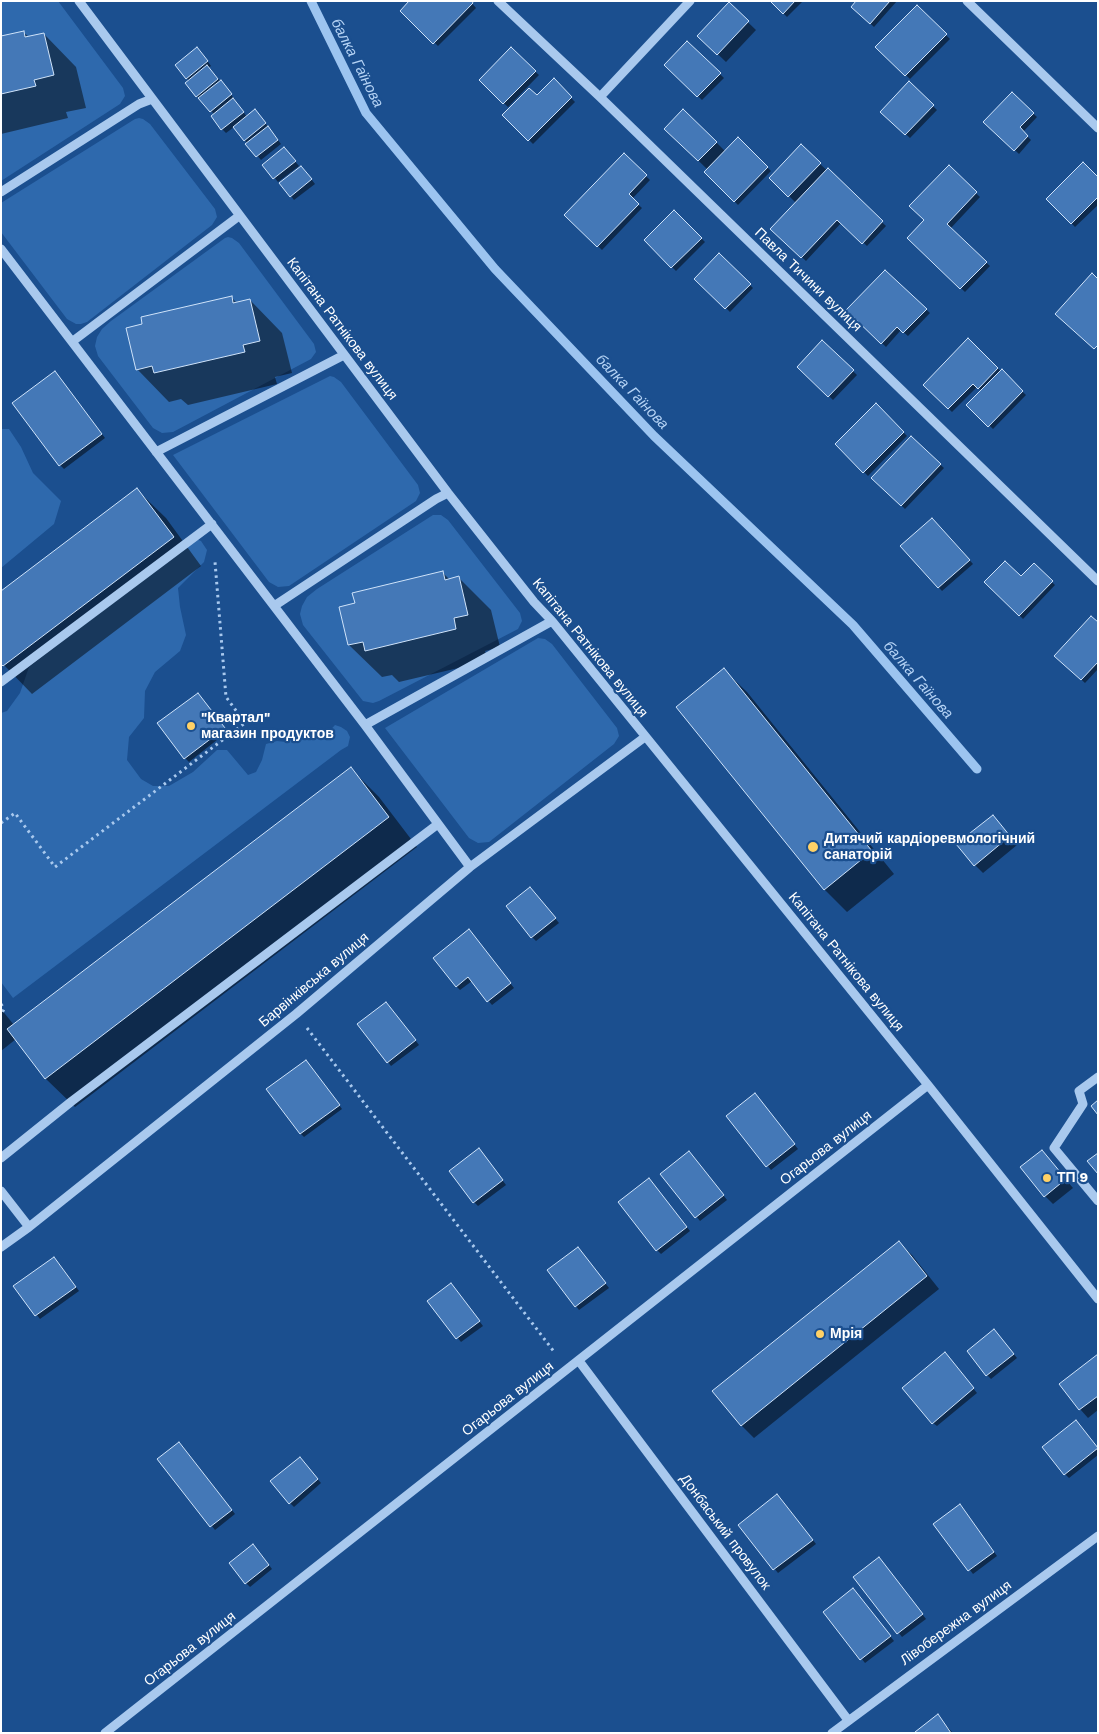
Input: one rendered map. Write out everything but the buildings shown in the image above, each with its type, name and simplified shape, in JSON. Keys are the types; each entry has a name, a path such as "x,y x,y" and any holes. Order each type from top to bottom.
{"street":[{"name":"Капітана Ратнікова вулиця","path":"79,1 448,493 1098,1299"},
{"name":"Павла Тичини вулиця","path":"498,1 1098,581"},
{"path":"600,98 690,1"},
{"path":"967,1 1098,128"},
{"path":"1,192 139,104 152,99"},
{"path":"72,341 239,216"},
{"path":"3,254 212,524 470,867"},
{"path":"156,452 344,355"},
{"path":"274,606 436,499 448,493"},
{"path":"1,682 212,524"},
{"path":"365,725 552,621"},
{"name":"Барвінківська вулиця","path":"1,1247 29,1227 296,1014 470,867 645,737"},
{"path":"1,1158 72,1101 438,824"},
{"path":"1098,1077 1079,1091 1083,1104 1054,1148 1098,1202"},
{"name":"Огарьова вулиця","path":"105,1733 928,1086"},
{"path":"1,1191 29,1227"},
{"name":"Донбаський провулок","path":"579,1361 848,1720"},
{"name":"Лівобережна вулиця","path":"832,1733 1098,1536"}],"path":[{"path":"1,823 15,813 55,866 245,723 226,697 212,524"},
{"path":"1,1004 4,1008 1,1015"},
{"path":"296,1014 568,1370"}],"shaded area":[{"path":"1,1 58,1 123,88 125,96 120,104 1,181"},
{"path":"139,118 150,124 215,209 217,217 212,225 87,322 76,324 67,319 1,232 1,203"},
{"path":"228,237 239,243 314,344 316,352 311,359 173,432 162,433 153,428 98,356 95,346 97,337 102,329 111,321"},
{"path":"330,376 341,382 418,485 420,493 416,501 289,586 278,587 269,582 173,455"},
{"path":"1,429 9,429 21,447 33,473 61,501 54,524 1,568"},
{"path":"433,515 441,515 448,520 520,613 522,621 518,629 379,701 373,703 363,701 303,625 300,614 302,606 307,597 317,589"},
{"path":"196,539 201,541 207,550 204,562 178,588 186,635 180,651 155,672 145,691 144,718 129,737 127,760 141,779 153,786 169,786 193,772 217,750 227,750 248,775 256,772 262,760 266,744 277,741 286,742 294,737 304,735 312,738 326,735 335,725 347,731 350,737 348,746 13,998 1,982 1,713 7,711 20,693 29,667"},
{"path":"538,638 545,639 552,644 617,728 619,736 614,744 489,842 478,843 469,838 385,728"}],"waterway":[{"name":"балка Гаїнова","path":"311,1 366,113 495,269 654,436 853,625 977,769"}],"place":[{"name":"\"Квартал\" магазин продуктов","path":"191,726"},
{"name":"Дитячий кардіоревмологічний санаторій","path":"813,847"},
{"name":"ТП 9","path":"1047,1178"},
{"name":"Мрія","path":"820,1334"}]}
